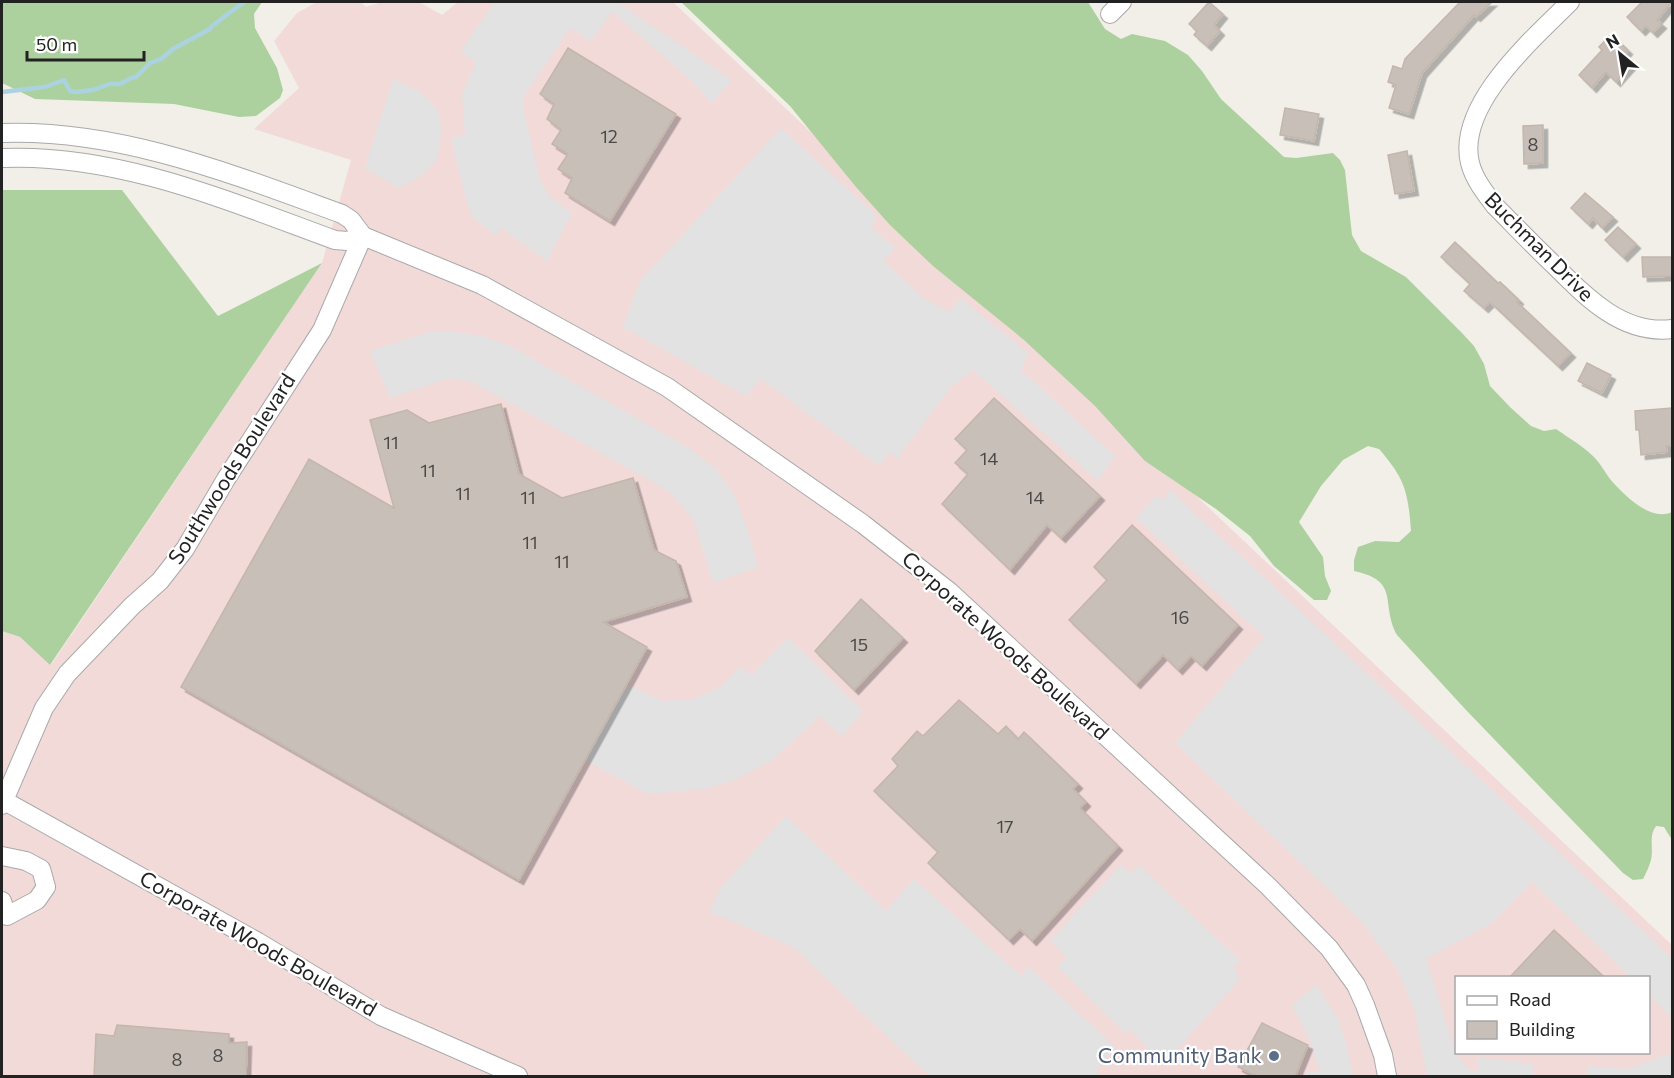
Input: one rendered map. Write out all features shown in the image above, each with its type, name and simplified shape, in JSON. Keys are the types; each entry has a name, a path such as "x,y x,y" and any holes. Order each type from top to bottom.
{"street":[{"name":"Buchman Drive","path":"1570,2 1502,74 1481,102 1468,138 1469,161 1482,188 1495,206 1594,303 1616,317 1637,326 1656,330 1672,329"},
{"name":"Corporate Woods Boulevard","path":"2,133 59,134 100,140 199,164 342,214 351,220 363,236 482,285 667,387 863,524 950,592 1268,886 1329,948 1356,985 1383,1055 1387,1077"},
{"name":"Corporate Woods Boulevard","path":"2,158 58,159 98,165 191,189 335,240 347,241 363,236"},
{"name":"Southwoods Boulevard","path":"2,803 44,708 67,674 132,606 160,581 185,549 213,499 322,330 363,236"},
{"name":"Corporate Woods Boulevard","path":"2,803 258,942 381,1016 518,1077"},
{"path":"2,856 26,861 41,868 46,887 37,900 4,909"}],"shaded area":[{"path":"317,2 361,2 366,7 382,2 419,2 442,15 458,2 673,2 1672,945 1672,1076 2,1076 2,631 20,637 51,665 322,263 351,160 254,129 299,88 274,41 297,13"},
{"path":"494,2 617,2 732,80 711,103 695,84 612,11 591,42 570,28 524,96 524,112 540,180 550,197 572,213 547,261 501,228 496,236 473,218 451,139 465,134 462,94 476,63 461,51"},
{"path":"393,79 420,92 432,103 440,116 441,135 437,160 421,176 398,188 365,168"},
{"path":"781,128 877,216 870,226 895,248 884,261 923,298 950,312 960,298 1028,353 1021,370 1115,456 1098,481 973,370 951,387 897,459 890,452 879,466 761,379 746,396 623,327 640,281"},
{"path":"429,332 455,332 482,336 510,346 689,448 716,469 734,494 758,567 713,583 694,521 675,497 655,483 472,382 450,378 390,398 370,351"},
{"path":"1170,490 1672,958 1672,1018 1650,996 1650,976 1629,976 1532,882 1492,923 1426,959 1455,1054 1468,1069 1479,1072 1477,1057 1533,1064 1534,1076 1427,1076 1414,1008 1396,967 1361,921 1175,743 1264,637 1136,518 1156,496 1163,500"},
{"path":"788,638 863,711 842,737 820,715 771,761 735,780 704,789 674,792 648,794 585,760 626,684 662,701 694,699 720,687 740,667 752,675"},
{"path":"786,816 886,911 914,879 1021,976 1029,967 1116,1048 1096,1070 1101,1076 929,1076 793,947 710,912 720,888"},
{"path":"1121,865 1131,874 1139,865 1240,961 1233,968 1241,978 1164,1064 1129,1029 1126,1034 1058,967 1066,957 1050,940"},
{"path":"1316,984 1337,1017 1345,1039 1353,1076 1307,1076 1307,1072 1320,1072 1308,1036 1292,1006"},
{"path":"1672,1053 1672,1076 1587,1076 1588,1066 1628,1069"}],"green space":[{"path":"2,2 262,2 254,14 255,28 277,68 283,90 280,98 256,116 239,117 174,104 35,99 2,83"},
{"path":"681,2 1088,2 1105,29 1121,39 1132,34 1165,41 1188,55 1221,99 1284,157 1296,158 1333,153 1345,170 1352,235 1361,251 1406,277 1462,333 1474,346 1484,364 1490,386 1531,426 1544,431 1556,429 1581,446 1596,459 1610,479 1630,499 1646,510 1664,514 1672,512 1672,840 1664,827 1656,826 1652,834 1652,856 1643,879 1633,880 1623,873 1466,710 1397,635 1384,587 1369,575 1354,571 1354,560 1358,547 1375,541 1399,542 1411,531 1404,486 1395,469 1379,449 1368,446 1343,460 1321,486 1299,522 1323,557 1325,576 1331,591 1327,600 1314,600 1274,566 1250,536 1216,509 1145,461 1095,406 1024,340 933,266 890,225 856,187 790,106"},
{"path":"2,190 122,190 218,316 322,263 50,665 20,637 2,631"}],"building":[{"path":"1209,2 1223,14 1214,25 1220,31 1207,46 1194,35 1197,31 1189,24"},
{"path":"1460,2 1492,2 1476,17 1474,15 1422,73 1409,114 1389,108 1396,85 1388,82 1393,66 1402,69 1405,59"},
{"path":"1642,2 1672,2 1657,20 1662,24 1653,33 1646,26 1641,31 1627,17"},
{"path":"1611,34 1628,50 1622,57 1631,65 1616,82 1606,72 1592,88 1579,75 1602,50 1599,47"},
{"path":"568,48 676,114 610,221 565,193 572,178 558,169 568,154 552,144 561,130 547,119 554,104 540,94"},
{"path":"1285,108 1319,114 1314,141 1280,135"},
{"path":"1543,125 1543,163 1524,164 1523,126"},
{"path":"1407,151 1414,191 1395,194 1388,155"},
{"path":"1585,193 1613,217 1602,228 1593,218 1588,224 1571,208"},
{"path":"1618,227 1636,244 1623,257 1605,240"},
{"path":"1455,242 1519,300 1517,302 1571,353 1558,366 1490,302 1484,308 1464,291 1470,284 1441,257"},
{"path":"1642,257 1672,257 1672,276 1643,277"},
{"path":"1587,363 1611,375 1602,393 1578,381"},
{"path":"994,398 1100,496 1061,538 1047,525 1010,570 942,504 968,474 955,463 967,450 955,439"},
{"path":"501,404 519,474 562,498 633,478 654,550 676,561 687,597 603,622 647,647 519,880 181,687 309,459 394,508 370,420 407,410 429,423"},
{"path":"1672,408 1672,446 1666,446 1667,452 1641,455 1635,411"},
{"path":"1132,525 1238,625 1202,666 1191,656 1178,670 1163,655 1136,684 1069,620 1107,580 1094,567"},
{"path":"861,599 903,638 854,690 815,651"},
{"path":"959,700 998,734 1006,726 1018,739 1024,732 1078,784 1073,789 1086,802 1080,808 1118,846 1032,941 1020,929 1009,940 928,863 938,852 874,791 898,766 892,759 917,731 923,736"},
{"path":"1554,930 1603,976 1511,976"},
{"name":"Community Bank","path":"1262,1023 1308,1045 1295,1077 1258,1077 1238,1067"},
{"path":"117,1025 229,1034 229,1043 247,1042 246,1077 94,1077 96,1034 114,1036"}],"waterway":[{"path":"2,92 45,87 64,80 70,91 76,92 120,84 136,77 150,63 161,59 173,49 210,29 244,2"}],"place":[{"name":"Community Bank","path":"1274,1056"}]}
